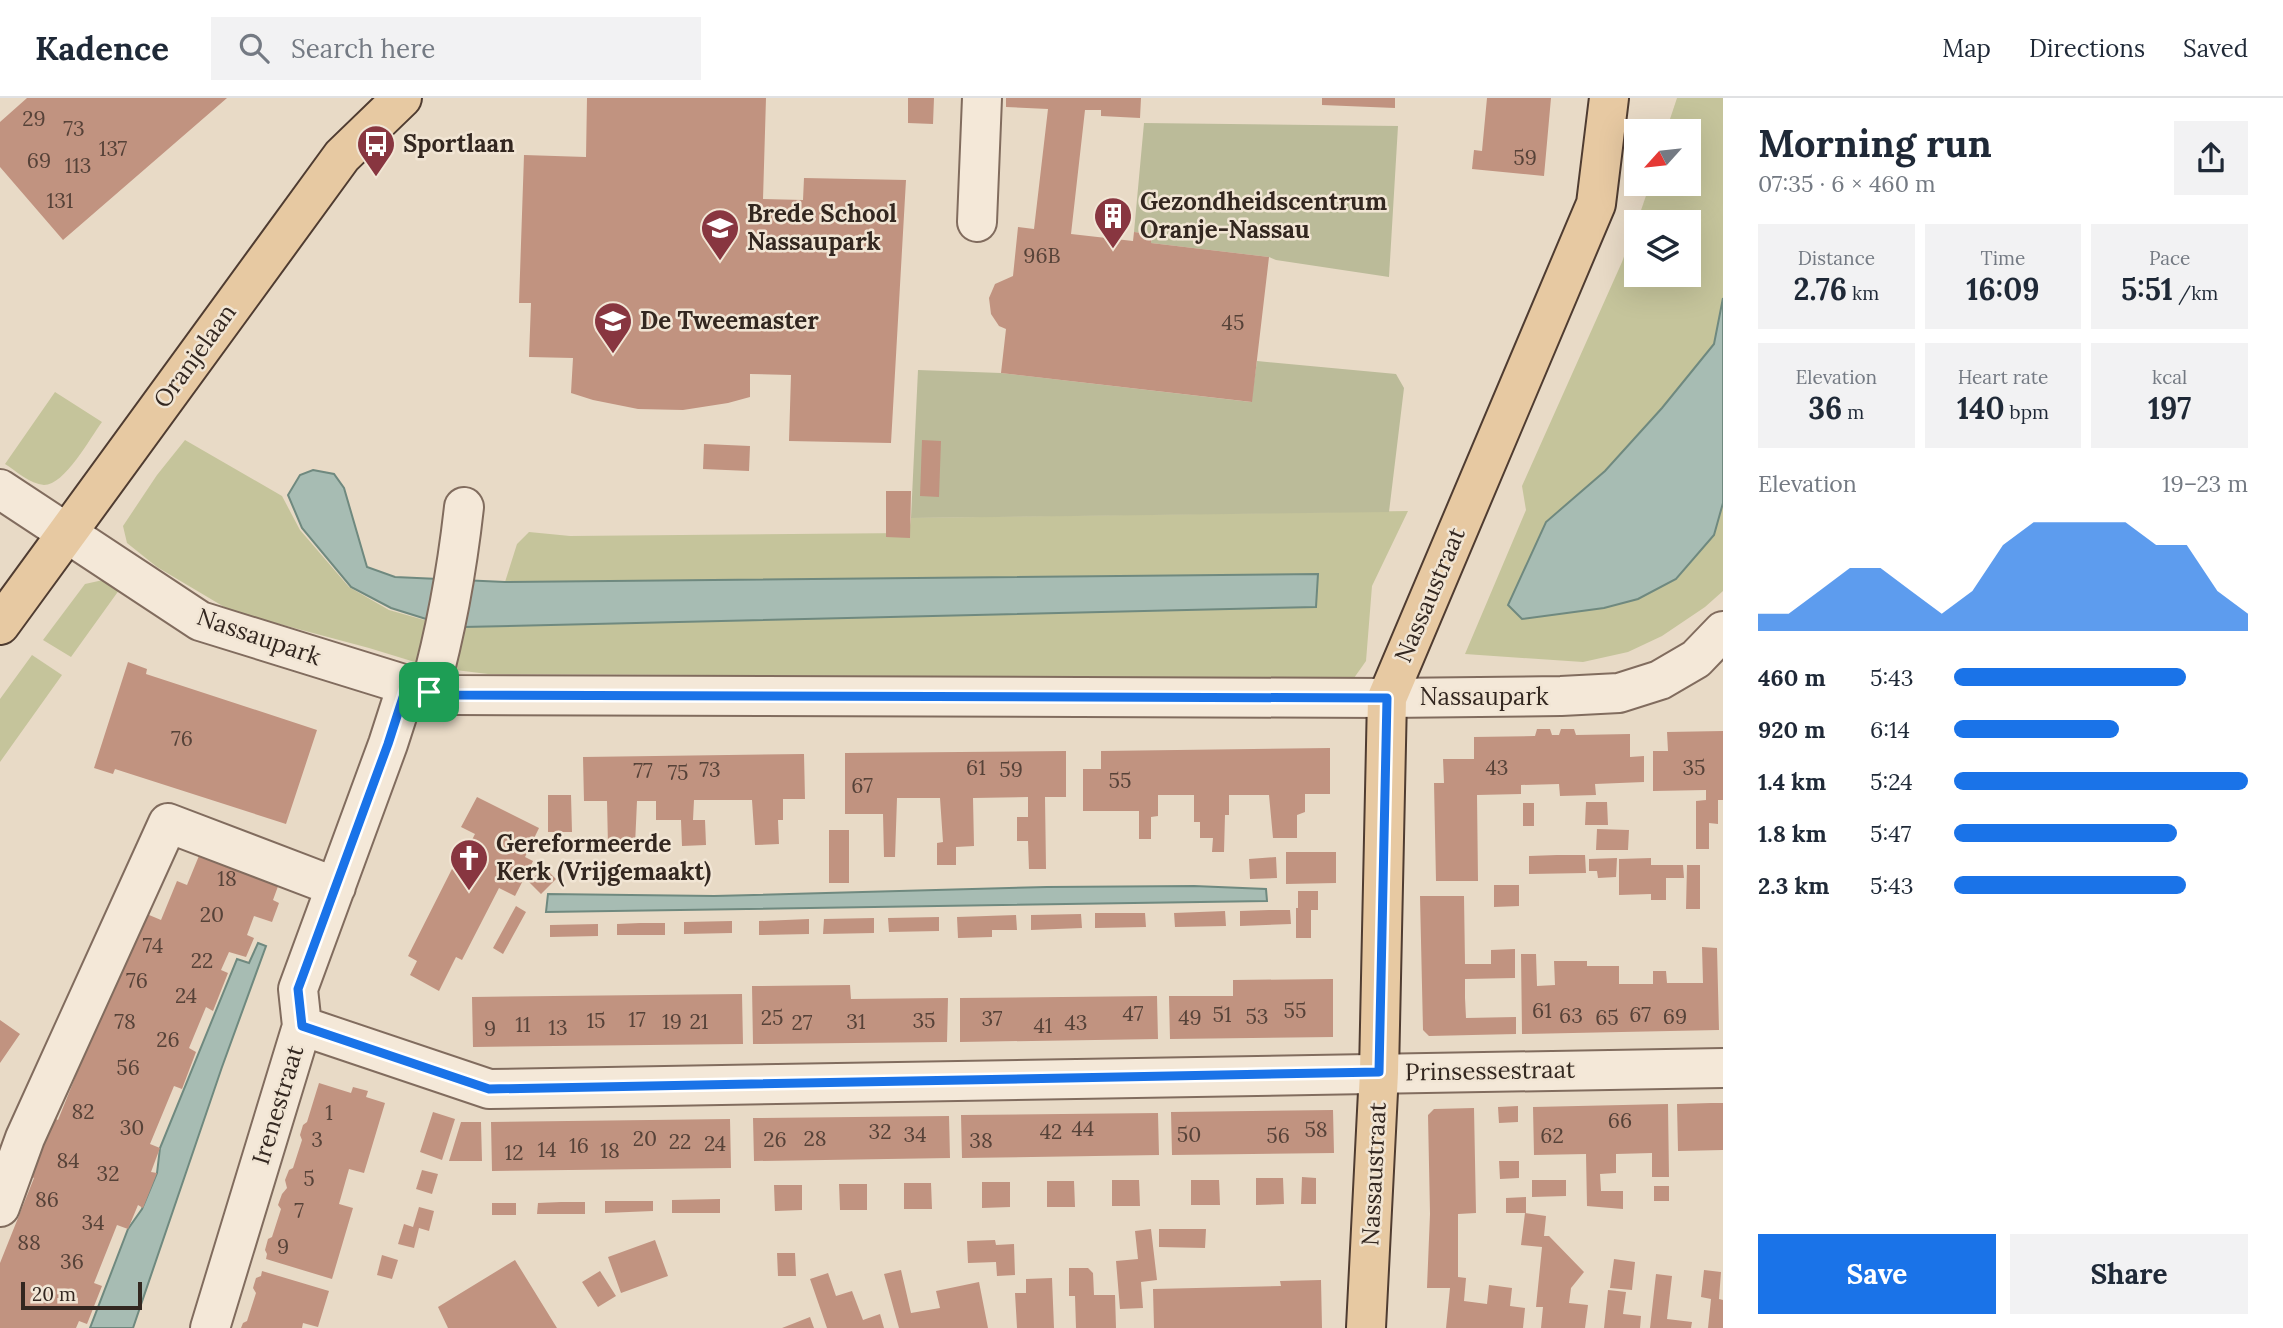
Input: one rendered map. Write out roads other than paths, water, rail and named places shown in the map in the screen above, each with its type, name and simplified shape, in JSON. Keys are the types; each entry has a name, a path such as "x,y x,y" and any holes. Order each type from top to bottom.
{"main road":[{"name":"Oranjelaan","path":"0,625 342,156 402,98"},
{"name":"Nassaustraat","path":"1366,1328 1379,1072 1387,698 1597,204 1609,98"}],"street":[{"path":"977,222 982,98"},
{"path":"0,489 68,533"},
{"path":"418,689 442,646 457,572 464,507"},
{"name":"Nassaupark","path":"68,533 200,621 418,689 481,696 1387,698 1619,693 1660,680 1696,659 1723,631"},
{"name":"Irenestraat","path":"210,1328 302,1026 298,989 418,689"},
{"path":"0,1207 25,1138 168,823 337,887"},
{"name":"Prinsessestraat","path":"302,1026 489,1089 1723,1068"}],"place":[{"name":"Sportlaan","path":"376,178"},
{"name":"Gezondheidscentrum Oranje-Nassau","path":"1113,250"},
{"name":"Brede School Nassaupark","path":"720,262"},
{"name":"De Tweemaster","path":"613,355"},
{"name":"Gereformeerde Kerk (Vrijgemaakt)","path":"469,892"}]}
